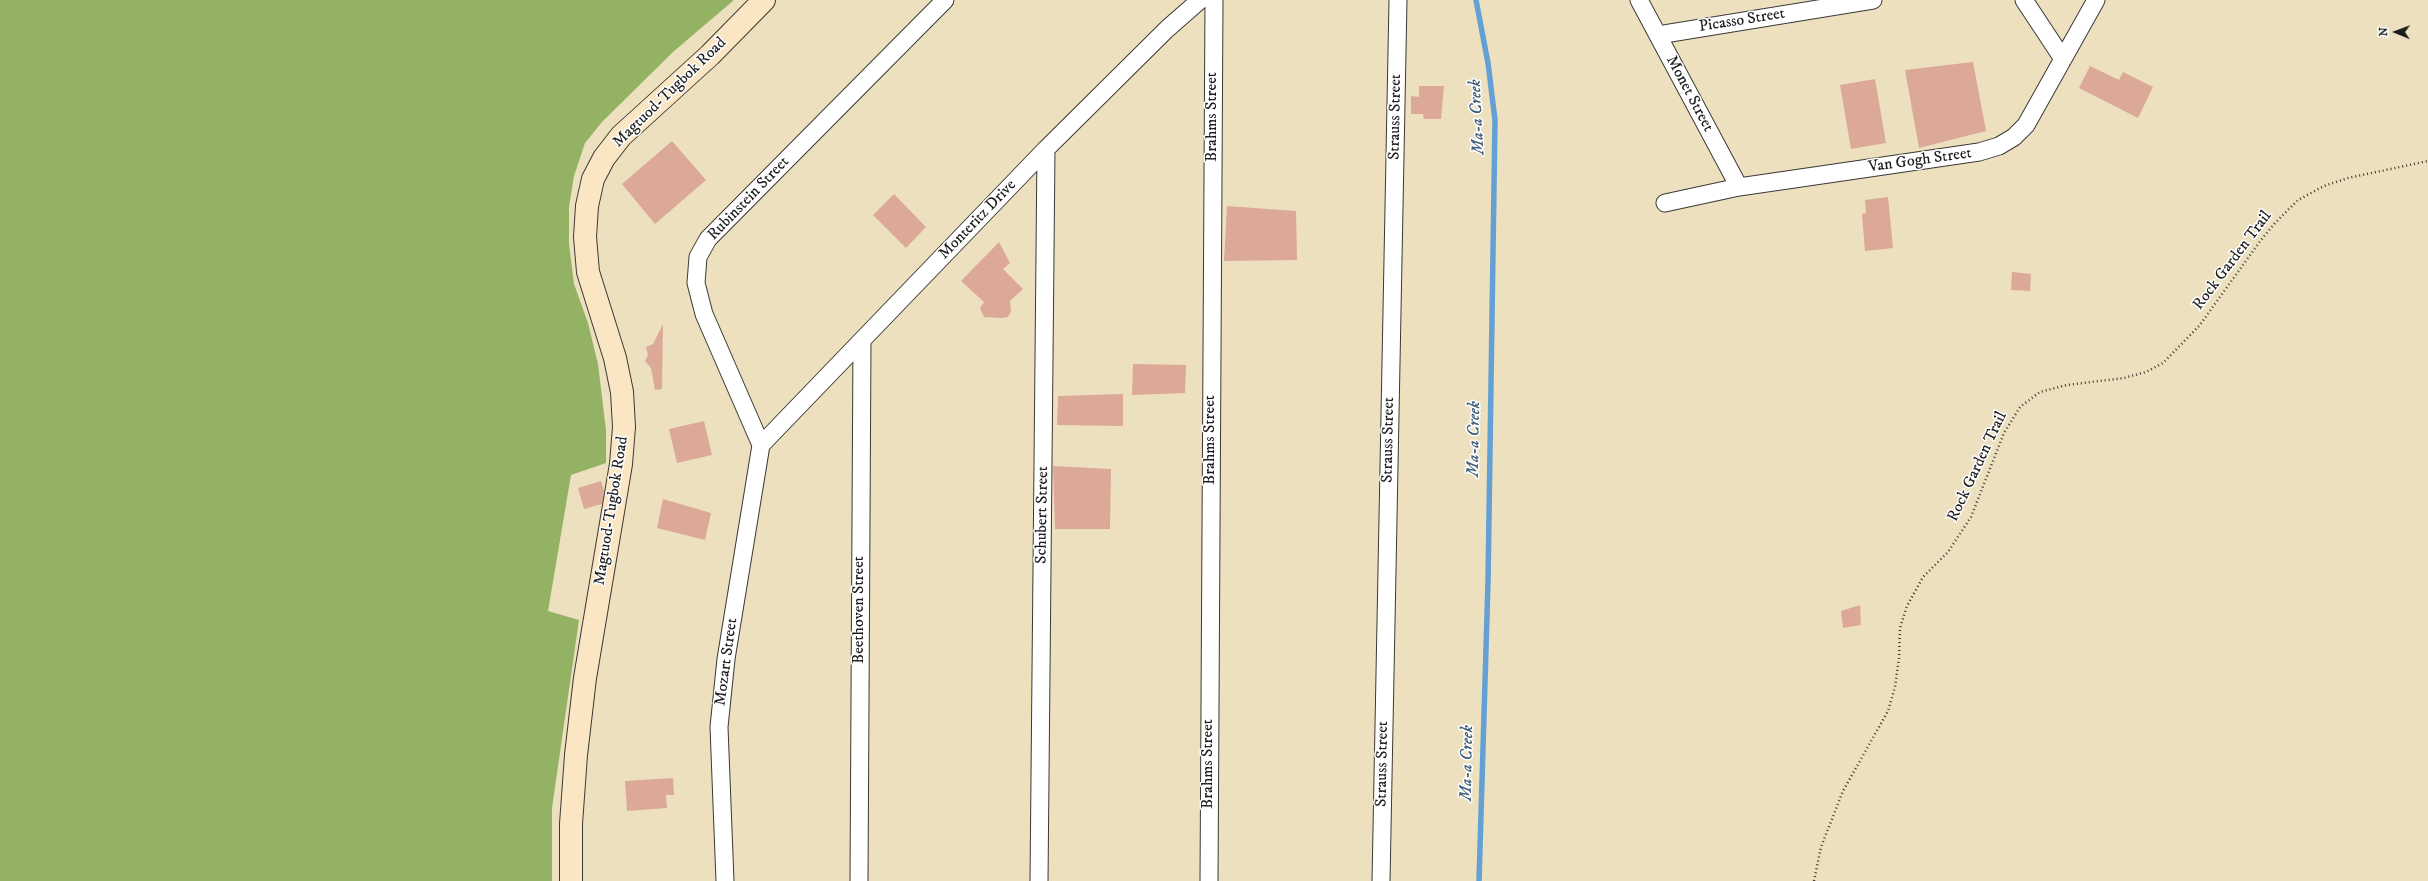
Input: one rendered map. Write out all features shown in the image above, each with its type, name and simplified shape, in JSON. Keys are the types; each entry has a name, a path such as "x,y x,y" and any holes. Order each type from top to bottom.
{"main road":[{"name":"Magtuod-Tugbok Road","path":"572,881 571,824 576,755 585,678 621,464 624,427 622,392 615,358 588,272 586,237 587,206 593,179 604,158 621,136 710,55 764,0"}],"street":[{"name":"Rubinstein Street","path":"761,445 704,314 696,283 698,257 708,239 945,0"},
{"name":"Monteritz Drive","path":"761,445 1046,149 1167,29 1200,0"},
{"name":"Brahms Street","path":"1209,881 1214,0"},
{"name":"Strauss Street","path":"1381,881 1398,0"},
{"name":"Monet Street","path":"1639,0 1739,187"},
{"name":"Picasso Street","path":"1658,35 1873,0"},
{"path":"2024,0 2063,59"},
{"name":"Van Gogh Street","path":"1666,203 1739,187 1979,152 1998,146 2014,137 2026,125 2096,0"},
{"name":"Schubert Street","path":"1038,881 1046,149"},
{"name":"Beethoven Street","path":"859,881 862,340"},
{"name":"Mozart Street","path":"725,881 719,727 726,659 761,445"}],"path":[{"name":"Rock Garden Trail","path":"1814,881 1821,847 1843,791 1870,745 1890,705 1895,687 1899,658 1900,628 1907,606 1923,577 1948,552 1971,517 2004,433 2020,407 2040,392 2067,385 2124,378 2146,372 2163,363 2199,326 2261,240 2275,223 2298,200 2324,186 2348,178 2428,161"}],"green space":[{"path":"0,0 734,0 673,52 602,122 585,143 574,176 569,207 569,244 574,284 588,323 598,364 606,430 606,463 571,475 548,611 579,620 552,808 552,881 0,881"}],"building":[{"path":"1973,62 1986,131 1919,148 1905,70"},
{"path":"2090,66 2119,80 2123,72 2153,87 2138,118 2079,88"},
{"path":"1875,79 1886,143 1851,149 1840,85"},
{"path":"1419,86 1444,86 1441,119 1424,119 1423,114 1411,114 1411,96 1419,97"},
{"path":"672,141 706,180 655,224 622,184"},
{"path":"894,194 926,227 906,248 873,215"},
{"path":"1888,197 1893,248 1865,251 1862,214 1866,213 1865,200"},
{"path":"1227,206 1296,211 1297,260 1224,261"},
{"path":"999,242 1010,263 1003,269 1023,289 1010,301 1011,311 1008,317 984,317 980,308 984,302 961,281"},
{"path":"2012,272 2031,274 2030,291 2011,290"},
{"path":"663,324 662,389 655,390 651,368 645,361 648,355 646,347 653,344"},
{"path":"1133,364 1186,365 1185,393 1132,395"},
{"path":"1123,394 1123,426 1057,425 1058,396"},
{"path":"704,421 712,455 677,463 669,429"},
{"path":"1053,466 1111,469 1110,529 1055,529"},
{"path":"601,481 604,491 602,504 584,509 578,488"},
{"path":"663,499 711,513 705,540 657,528"},
{"path":"1860,605 1861,625 1843,628 1841,611"},
{"path":"673,778 674,795 666,795 667,808 627,811 625,781"}],"waterway":[{"name":"Ma-a Creek","path":"1476,0 1488,63 1495,120 1488,582 1479,881"}]}
